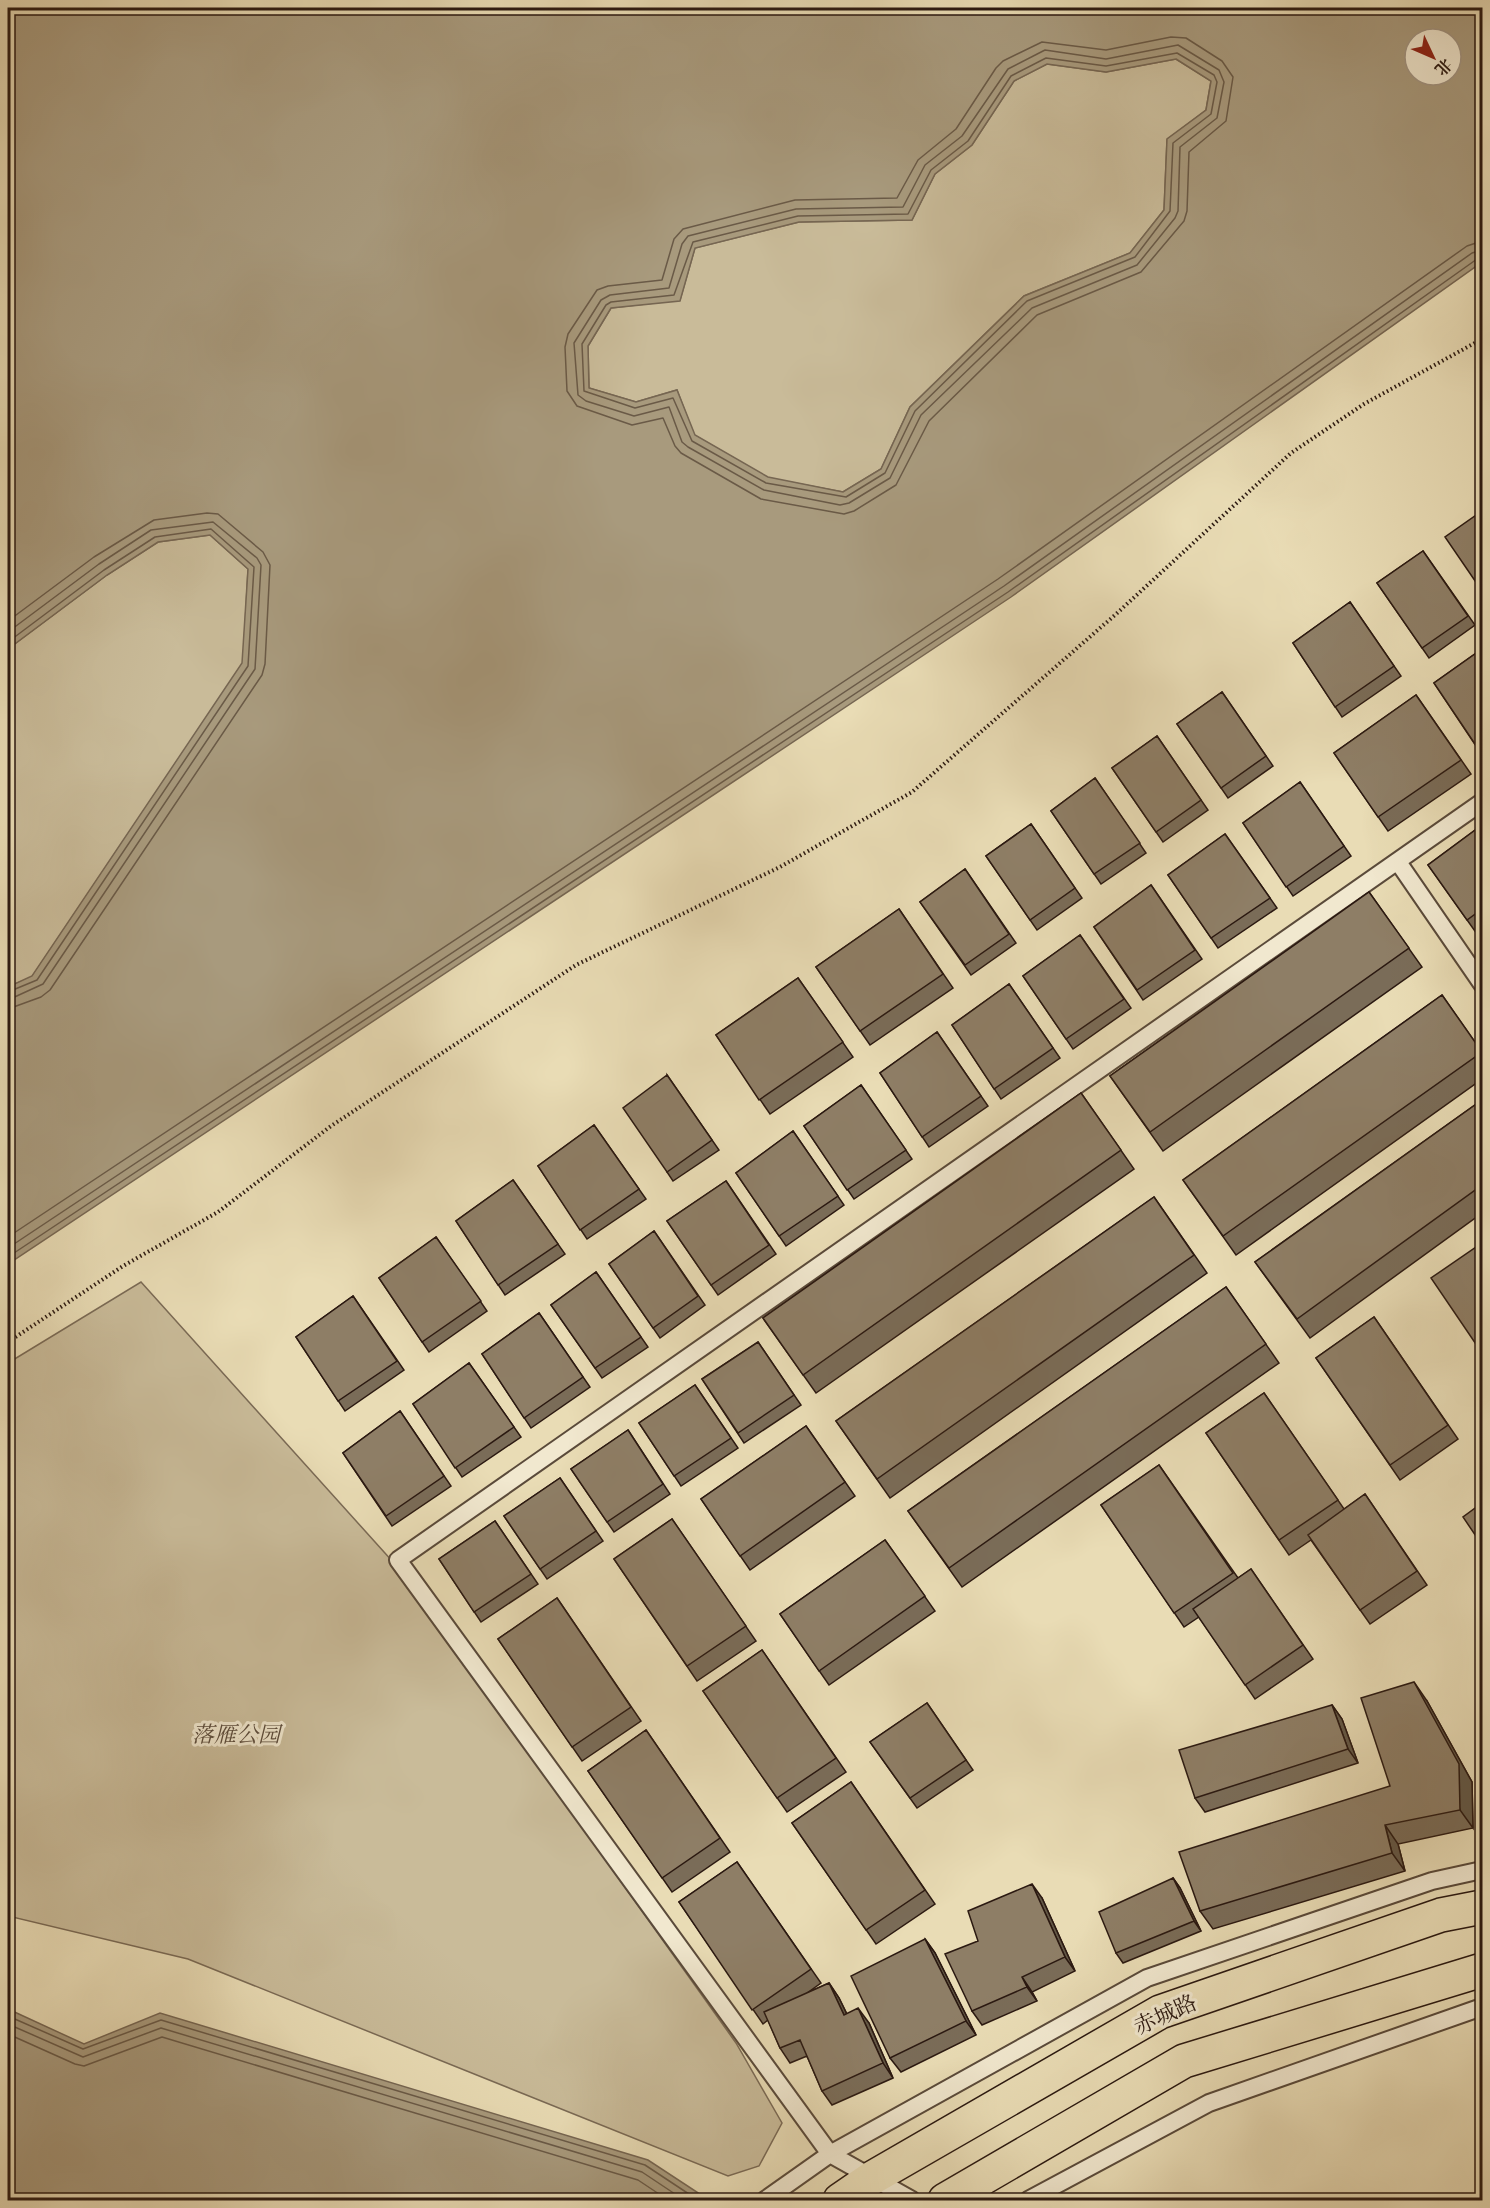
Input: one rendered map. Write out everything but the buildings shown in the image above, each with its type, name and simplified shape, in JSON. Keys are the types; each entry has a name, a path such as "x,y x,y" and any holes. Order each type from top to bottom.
{"main road":[{"name":"赤城路","path":"840,2200 872,2178 1160,2012 1441,1915 1482,1907"},
{"path":"945,2200 1184,2061 1482,1971"}],"lane":[{"path":"912,2200 830,2154 398,1560 1482,802"},
{"path":"1398,862 1482,984"},
{"path":"765,2200 830,2154 1147,1978 1432,1881 1482,1870"},
{"path":"1028,2200 1209,2103 1482,2007"}],"path":[{"path":"8,1342 123,1266 218,1212 331,1126 576,965 780,867 912,792 1115,615 1291,453 1364,404 1482,339"}],"green space":[{"path":"1176,59 1211,81 1206,110 1167,140 1164,210 1130,253 1024,296 910,407 881,469 843,492 768,478 694,435 677,390 636,402 589,388 588,346 611,308 680,300 695,248 799,222 912,220 935,174 972,145 1014,81 1047,64 1106,72"},
{"path":"210,535 248,569 243,663 32,977 8,987 8,649 107,575 158,542"},
{"name":"落雁公园","path":"141,1282 393,1562 736,2043 782,2123 759,2166 728,2176 188,1959 8,1916 8,1363"}],"water":[{"path":"8,8 1482,8 1482,262 1011,597 8,1264 8,987 32,976 242,663 248,569 210,535 158,542 107,575 8,649","holes":["1176,59 1211,81 1206,110 1167,139 1164,210 1130,253 1024,296 910,407 881,469 843,492 768,477 695,435 677,390 636,402 589,388 588,346 611,308 680,301 695,248 799,222 912,220 935,174 972,145 1014,81 1047,64 1106,72"]},
{"path":"8,2009 84,2044 160,2013 648,2160 709,2200 8,2200"}]}
